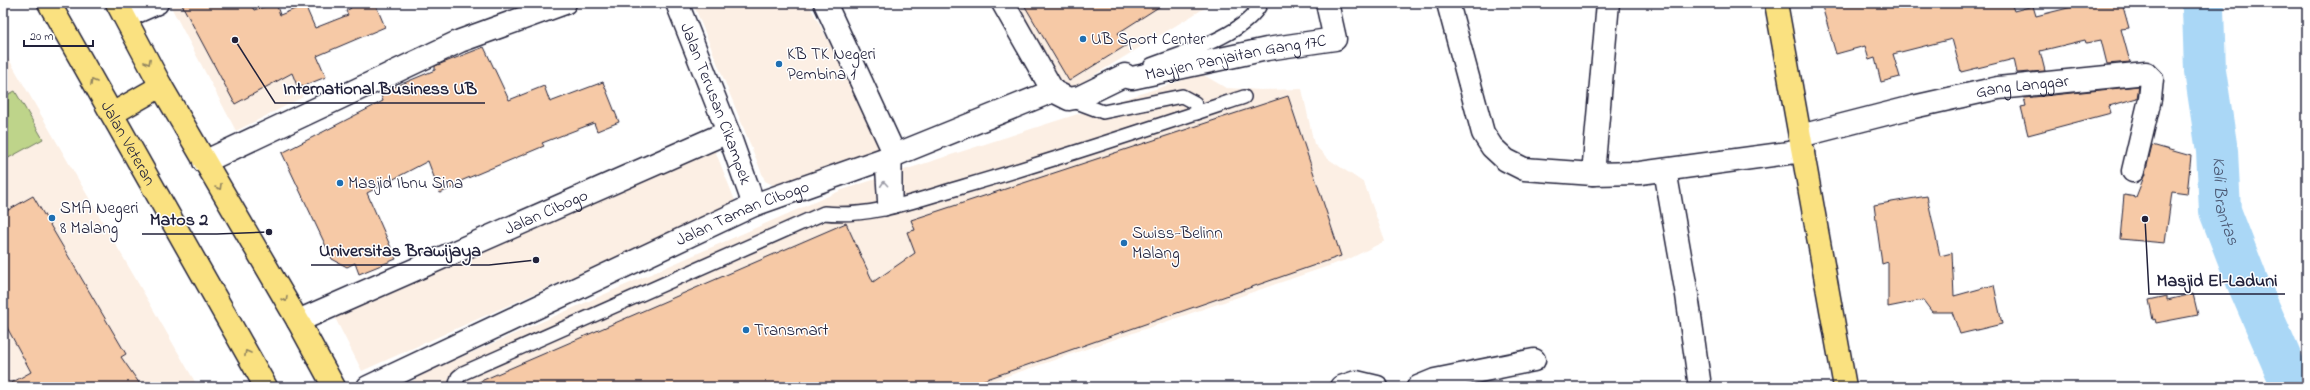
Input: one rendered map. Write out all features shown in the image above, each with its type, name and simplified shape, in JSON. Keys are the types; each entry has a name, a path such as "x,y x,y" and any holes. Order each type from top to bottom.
{"main road":[{"name":"Jalan Veteran","path":"49,3 266,387"},
{"path":"1776,3 1845,387"},
{"path":"121,10 161,86 298,321 334,387"},
{"path":"112,114 161,86"}],"street":[{"path":"121,10 157,3"},
{"path":"204,162 460,41 565,3"},
{"name":"Jalan Terusan Cikampek","path":"677,3 728,132 754,205"},
{"path":"825,3 888,157"},
{"path":"1003,3 1061,95"},
{"name":"Mayjen Panjaitan Gang 17C","path":"1124,76 1132,78 1268,49 1335,39 1327,3"},
{"path":"1448,3 1482,127 1492,147 1506,160 1524,169 1592,174 1640,173 1665,170 1802,143"},
{"path":"1592,174 1608,3"},
{"name":"Gang Langgar","path":"1802,143 1913,107 1998,88 2146,73 2152,79 2150,99 2133,171"},
{"name":"Jalan Taman Cibogo","path":"368,387 754,205 1061,95 1080,97 1124,76"},
{"name":"Jalan Cibogo","path":"298,321 728,132"},
{"path":"1665,170 1687,295 1700,387"},
{"path":"1418,387 1435,380 1534,360"},
{"path":"1341,387 1356,382 1377,387"}],"lane":[{"path":"1124,76 1194,50 1234,30 1248,19 1261,3"},
{"path":"1061,95 1103,112 1182,96 1195,103 1197,112"},
{"path":"455,387 458,377 463,373 824,213 846,215 890,207 1054,161 1244,97"},
{"path":"888,157 890,207"}],"shaded area":[{"path":"174,3 254,3 303,97 236,131 170,5"},
{"name":"KB TK Negeri Pembina 1","path":"693,3 808,3 873,124 880,146 873,152 775,186 765,181"},
{"name":"UB Sport Center","path":"1016,3 1213,3 1068,91"},
{"name":"SMA Negeri 8 Malang","path":"3,49 198,387 3,387"},
{"path":"1202,74 1226,88 1261,90 1302,89 1314,144 1327,158 1364,183 1385,241 1349,259 975,387 404,387 423,374 842,190"},
{"path":"714,148 736,203 362,371 334,316"}],"green space":[{"path":"15,91 43,139 3,161 3,97"}],"building":[{"path":"181,3 250,3 254,10 276,3 280,15 305,5 315,28 348,15 346,11 351,8 349,3 375,3 385,27 317,56 326,77 298,88 292,73 235,104"},
{"name":"UB Sport Center","path":"1023,3 1165,3 1118,33 1127,45 1069,81"},
{"path":"1821,3 2011,3 2014,11 2033,6 2036,16 2088,3 2122,3 2129,28 2121,29 2130,62 2107,64 2101,40 2086,43 2085,40 2040,51 2045,71 2017,73 2014,59 1961,72 1952,39 1893,54 1900,77 1881,82 1875,58 1869,60 1865,46 1836,54"},
{"path":"484,47 509,100 544,86 550,102 603,82 619,122 597,131 594,123 542,143 544,146 456,183 457,186 440,193 428,161 367,193 396,259 359,274 355,263 347,267 332,259 282,153 383,101 380,93 435,70 435,66"},
{"path":"2139,86 2137,98 2109,106 2111,113 2028,135 2021,107 2026,106 2024,98"},
{"name":"Swiss-Belinn Malang","path":"1288,96 1341,256 964,387 467,387 846,223 873,282 915,253 907,232 915,230 911,220"},
{"path":"2152,145 2191,156 2187,194 2172,192 2165,243 2120,239 2124,195 2136,197 2145,174"},
{"path":"33,196 126,354 121,357 142,387 4,387 31,372 3,320 3,213"},
{"path":"1927,196 1940,256 1952,253 1954,296 1994,285 2002,324 1960,334 1952,312 1932,312 1923,300 1888,307 1888,262 1882,264 1874,205"},
{"path":"2193,294 2198,315 2156,323 2155,319 2153,320 2149,300 2167,296 2167,300"}],"waterway":[{"name":"Kali Brantas","path":"2202,3 2205,71 2217,151 2220,211 2247,281 2293,387"}],"place":[{"name":"UB Sport Center","path":"1083,39"},
{"name":"International Business UB","path":"235,40"},
{"name":"KB TK Negeri Pembina 1","path":"779,64"},
{"name":"Masjid Ibnu Sina","path":"340,183"},
{"name":"SMA Negeri 8 Malang","path":"52,218"},
{"name":"Masjid El-Laduni","path":"2145,219"},
{"name":"Matos 2","path":"269,232"},
{"name":"Swiss-Belinn Malang","path":"1124,243"},
{"name":"Universitas Brawijaya","path":"536,260"},
{"name":"Transmart","path":"746,330"}]}
